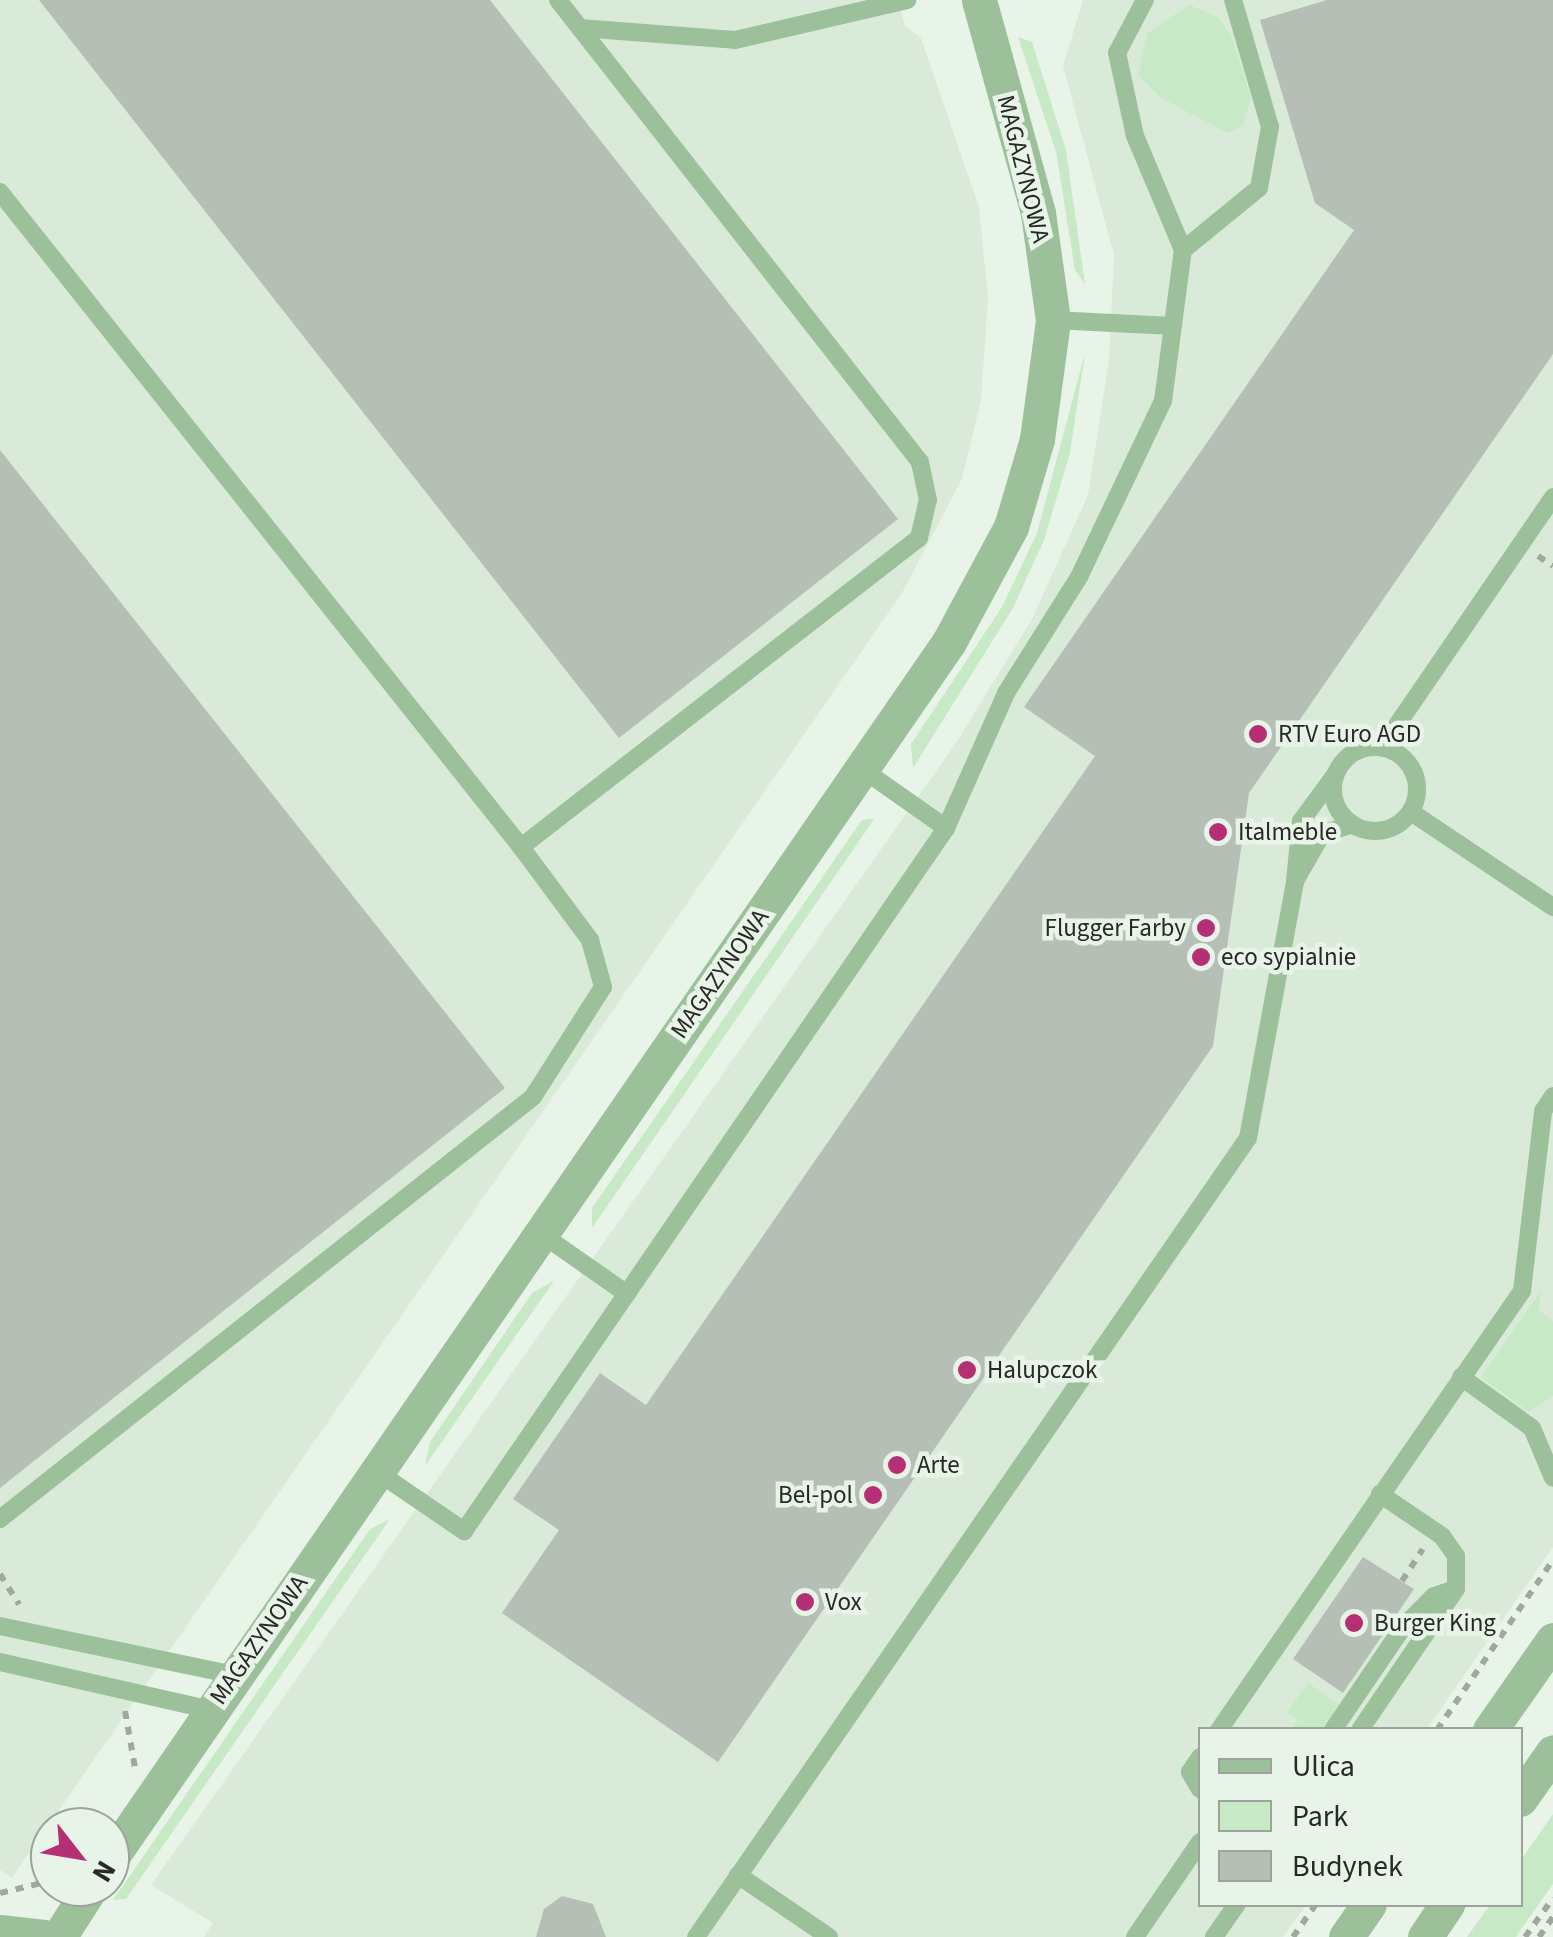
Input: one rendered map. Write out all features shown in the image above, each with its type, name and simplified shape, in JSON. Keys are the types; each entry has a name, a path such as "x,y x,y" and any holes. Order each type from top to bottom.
{"street":[{"name":"MAGAZYNOWA","path":"130,1829 949,642 1010,527 1037,439 1053,320 1038,213 979,0"},
{"path":"1492,1727 1553,1640"},
{"path":"1523,1795 1553,1752"},
{"path":"58,1937 78,1907"},
{"path":"1346,1937 1367,1907"},
{"path":"1424,1937 1445,1907"},
{"path":"0,1932 44,1937"}],"lane":[{"path":"521,848 919,538 928,500 920,462 558,0"},
{"path":"580,28 735,40 907,0"},
{"path":"376,1470 464,1531 946,828 1006,693 1079,577 1163,401 1183,250 1135,136 1117,53 1145,0"},
{"path":"1183,250 1259,188 1270,127 1233,0"},
{"path":"0,192 521,848 590,940 603,987 532,1097 0,1520"},
{"path":"1053,320 1173,326"},
{"path":"1382,747 1553,497"},
{"path":"696,1937 1248,1138 1295,881 1292,857 1312,800 1356,751 1382,747 1402,755 1416,774 1411,812 1382,831 1352,824 1322,834 1295,881"},
{"path":"862,769 946,828"},
{"path":"1335,775 1335,802 1352,824"},
{"path":"1411,812 1553,907"},
{"path":"1221,1727 1522,1291 1543,1112 1553,1096"},
{"path":"540,1233 626,1294"},
{"path":"1460,1377 1532,1428 1553,1478"},
{"path":"1362,1727 1456,1589 1456,1556 1442,1536 1380,1494"},
{"path":"1335,1727 1402,1627 1434,1596 1456,1589"},
{"path":"0,1626 235,1675"},
{"path":"0,1662 211,1710"},
{"path":"1237,1703 1239,1727"},
{"path":"1198,1760 1190,1772 1198,1786"},
{"path":"1135,1937 1198,1845"},
{"path":"738,1875 829,1937"},
{"path":"1214,1937 1235,1907"}],"path":[{"path":"1535,554 1553,566"},
{"path":"1402,1580 1429,1540"},
{"path":"1439,1727 1553,1560"},
{"path":"0,1574 30,1623"},
{"path":"106,1701 124,1705 136,1771 126,1785"},
{"path":"0,1893 30,1885"},
{"path":"1526,1937 1553,1898"},
{"path":"1293,1937 1314,1907"},
{"path":"1539,1937 1553,1917"}],"shaded area":[{"path":"0,0 898,0 905,26 921,38 979,207 988,298 981,401 962,479 902,593 61,1807 30,1807 30,1852 12,1878 0,1870"},
{"path":"1083,0 1553,0 1553,1547 1428,1727 1198,1727 1198,1907 1305,1907 1283,1937 204,1937 213,1923 151,1885 956,743 1032,619 1088,495 1109,360 1114,255 1063,66"}],"green space":[{"path":"1189,5 1218,17 1231,35 1251,98 1243,126 1228,133 1161,98 1138,75 1148,33"},
{"path":"1018,37 1032,42 1066,150 1085,284 1075,270 1056,152"},
{"path":"1085,353 1070,453 1044,540 1013,608 913,768 911,744 1002,607 1037,533"},
{"path":"875,818 592,1228 592,1208 862,820"},
{"path":"554,1281 425,1466 430,1442 532,1293"},
{"path":"1540,1292 1539,1310 1553,1321 1553,1396 1529,1412 1481,1377"},
{"path":"390,1519 130,1893 130,1875 370,1529"},
{"path":"1308,1683 1341,1706 1326,1727 1292,1727 1297,1720 1287,1712"},
{"path":"1553,1814 1553,1884 1516,1937 1467,1937 1489,1907 1523,1907 1523,1857"}],"building":[{"path":"39,0 490,0 898,519 619,738"},
{"path":"1327,0 1553,0 1553,354 1249,793 1213,1046 718,1762 502,1613 559,1530 513,1499 600,1373 646,1405 1095,756 1024,707 1354,230 1315,203 1260,20"},
{"path":"0,450 505,1088 0,1488"},
{"name":"Burger King","path":"1363,1557 1414,1589 1343,1693 1293,1659"},
{"path":"562,1896 593,1904 606,1937 536,1937 544,1909"}],"place":[{"name":"RTV Euro AGD","path":"1258,734"},
{"name":"Italmeble","path":"1218,832"},
{"name":"Flugger Farby","path":"1206,928"},
{"name":"eco sypialnie","path":"1201,957"},
{"name":"Halupczok","path":"967,1370"},
{"name":"Arte","path":"897,1465"},
{"name":"Bel-pol","path":"873,1495"},
{"name":"Vox","path":"805,1602"},
{"name":"Burger King","path":"1354,1623"}]}
